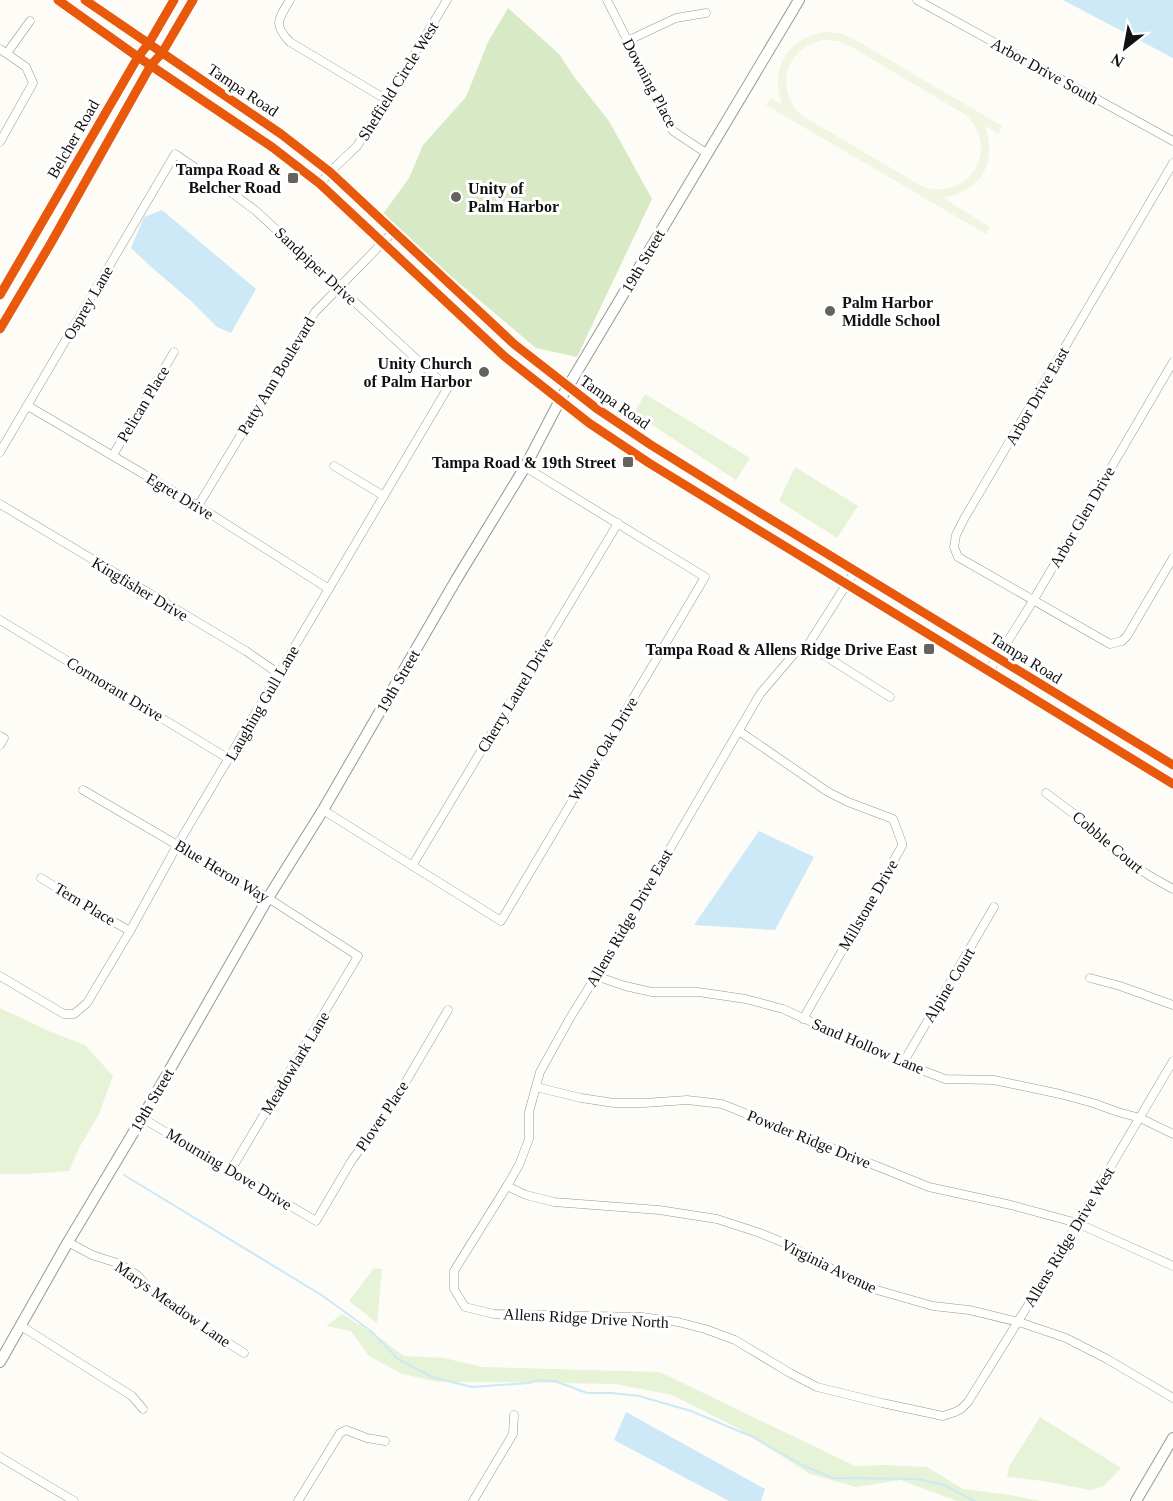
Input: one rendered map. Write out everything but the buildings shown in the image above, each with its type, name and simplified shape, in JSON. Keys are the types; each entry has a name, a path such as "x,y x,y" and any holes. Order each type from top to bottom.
{"main road":[{"name":"Tampa Road","path":"58,0 272,147 320,184 504,356 589,423 741,520 1173,784"},
{"name":"Tampa Road","path":"86,0 281,134 330,172 514,344 626,429 749,507 1173,765"},
{"name":"Belcher Road","path":"0,295 138,57 174,0"},
{"name":"Belcher Road","path":"0,329 151,65 162,53 193,0"},
{"path":"741,520 749,507"}],"street":[{"path":"290,0 280,16 280,32 290,42 387,100"},
{"name":"Sheffield Circle West","path":"320,184 357,146 447,0"},
{"name":"Downing Place","path":"607,0 673,131 706,153"},
{"name":"19th Street","path":"0,1362 268,898 323,810 456,580 525,467 560,400 798,0"},
{"name":"Arbor Drive South","path":"917,0 1173,141"},
{"path":"627,40 676,18 706,14"},
{"path":"0,142 33,83 26,67 3,51 30,21"},
{"name":"Sandpiper Drive","path":"175,154 256,211 447,389"},
{"name":"Osprey Lane","path":"0,452 175,154"},
{"name":"Arbor Drive East","path":"1033,601 958,557 954,547 956,535 1173,163"},
{"name":"Patty Ann Boulevard","path":"198,506 302,330 338,287 394,231"},
{"name":"Pelican Place","path":"113,455 174,352"},
{"name":"Arbor Glen Drive","path":"989,671 1033,601 1173,362"},
{"name":"Laughing Gull Lane","path":"0,976 64,1014 74,1014 87,1004 178,844 447,389"},
{"name":"Egret Drive","path":"28,406 198,506 329,589"},
{"path":"334,466 384,496"},
{"name":"Willow Oak Drive","path":"323,810 501,921 705,577 525,467"},
{"name":"Kingfisher Drive","path":"0,504 246,651 279,674"},
{"name":"Cherry Laurel Drive","path":"412,866 618,523"},
{"path":"1033,601 1110,644 1122,641 1173,558"},
{"name":"Allens Ridge Drive East","path":"454,1289 454,1271 519,1165 529,1139 529,1112 540,1072 570,1018 760,694 794,654 808,645 855,571"},
{"name":"Cormorant Drive","path":"0,620 230,759"},
{"path":"808,645 890,697"},
{"name":"Millstone Drive","path":"739,731 828,792 893,819 902,843 803,1019"},
{"name":"Blue Heron Way","path":"83,789 268,898 358,956"},
{"name":"Cobble Court","path":"1046,793 1078,817 1127,861 1173,889"},
{"name":"Tern Place","path":"41,878 130,931"},
{"name":"Alpine Court","path":"903,1063 994,907"},
{"name":"Meadowlark Lane","path":"231,1170 358,956"},
{"name":"Sand Hollow Lane","path":"596,976 652,992 698,992 746,999 783,1009 903,1063 945,1079 994,1080 1060,1094 1140,1118 1173,1134"},
{"path":"1090,978 1173,1005"},
{"name":"Plover Place","path":"316,1221 352,1160 370,1139 398,1095 448,1010"},
{"name":"Allens Ridge Drive West","path":"961,1409 968,1402 1019,1322 1173,1061"},
{"name":"Powder Ridge Drive","path":"536,1087 581,1098 615,1103 687,1100 722,1104 929,1187 1077,1222 1173,1266"},
{"name":"Mourning Dove Drive","path":"142,1118 316,1221"},
{"name":"Virginia Avenue","path":"507,1186 526,1195 554,1202 659,1210 717,1219 787,1244 841,1275 877,1290 933,1306 969,1310 1019,1322 1066,1338 1173,1398"},
{"name":"Marys Meadow Lane","path":"68,1242 92,1255 120,1264 137,1275 158,1298 244,1353"},
{"name":"Allens Ridge Drive North","path":"454,1289 465,1307 494,1314 642,1317 678,1322 735,1340 816,1387 943,1416 961,1409"},
{"path":"21,1326 132,1396 143,1409"},
{"path":"473,1501 513,1434 514,1415"},
{"path":"298,1501 340,1433 345,1430 367,1438 386,1441"},
{"path":"1136,1501 1173,1438"},
{"path":"0,1457 74,1501"}],"green space":[{"path":"508,8 559,54 609,121 652,199 577,357 536,348 441,268 383,214 409,178 423,145 466,97 488,42"},
{"path":"824,32 839,33 854,39 1002,126 998,133 985,126 989,152 983,173 976,182 967,189 943,198 990,227 986,234 766,105 770,98 782,104 778,79 784,57 800,41","holes":["824,40 838,41 966,115 976,128 981,143 980,156 975,169 966,179 954,186 940,189 923,187 801,115 788,93 786,81 788,70 793,60 811,44"]},
{"path":"645,394 750,458 736,480 634,413"},
{"path":"795,467 858,506 837,538 779,501"},
{"path":"0,1008 85,1045 113,1076 99,1114 79,1148 69,1171 0,1174"},
{"path":"374,1268 382,1269 377,1323 349,1301"},
{"path":"342,1314 404,1356 444,1358 482,1367 660,1372 855,1466 927,1467 963,1489 1041,1501 957,1501 900,1480 856,1487 810,1474 734,1426 672,1395 616,1384 439,1382 402,1374 369,1356 351,1331 326,1326"},
{"path":"1040,1417 1121,1468 1104,1486 1091,1490 1007,1477 1009,1467"}],"water":[{"path":"1063,0 1173,0 1173,58"},
{"path":"162,210 256,289 231,333 217,327 131,248 144,217"},
{"path":"759,831 814,857 775,930 694,925"},
{"path":"626,1412 765,1489 761,1501 729,1501 614,1440"}],"waterway":[{"path":"124,1175 323,1296 372,1332 398,1359 432,1377 472,1387 529,1383 538,1380 555,1381 587,1393 639,1396 691,1411 753,1437 804,1466 833,1478 917,1479 944,1485 974,1501"}],"cycle path":[{"path":"58,0 272,147 320,184 504,356 589,423 649,463 1173,784"},
{"path":"85,0 281,134 330,172 514,344 596,408 749,506 1173,765"},
{"path":"0,295 138,57 149,43 174,0"},
{"path":"0,329 151,65 162,53 193,0"}],"place":[{"name":"Tampa Road & Belcher Road","path":"293,178"},
{"name":"Unity of Palm Harbor","path":"456,197"},
{"name":"Palm Harbor Middle School","path":"830,311"},
{"name":"Unity Church of Palm Harbor","path":"484,372"},
{"name":"Tampa Road & 19th Street","path":"628,462"},
{"name":"Tampa Road & Allens Ridge Drive East","path":"929,649"}]}
